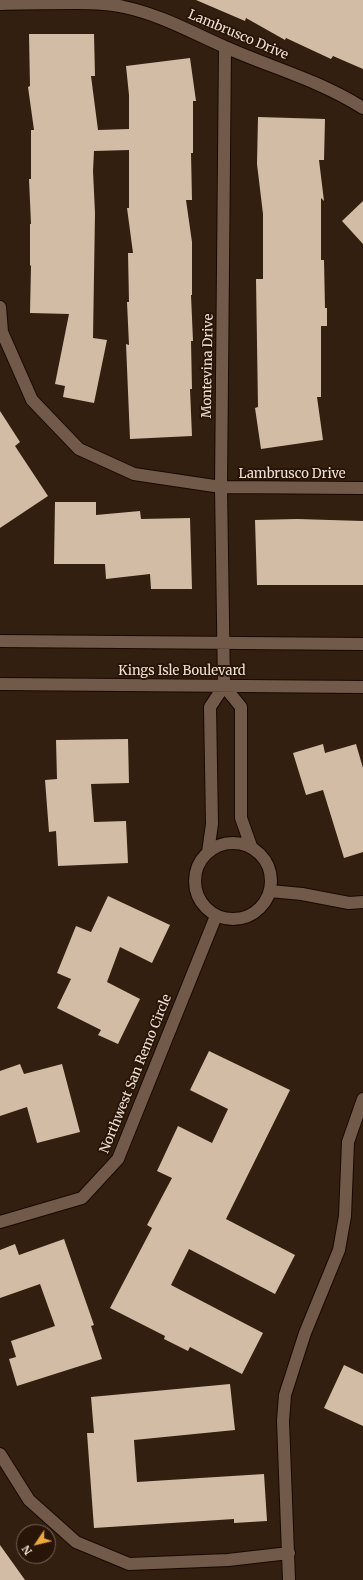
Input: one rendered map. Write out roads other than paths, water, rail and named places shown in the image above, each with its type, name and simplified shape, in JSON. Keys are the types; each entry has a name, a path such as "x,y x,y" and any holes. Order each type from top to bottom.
{"street":[{"name":"Lambrusco Drive","path":"0,4 101,4 124,7 177,24 225,47 309,79 344,96 363,108"},
{"name":"Montevina Drive","path":"224,686 221,487 225,47"},
{"name":"Lambrusco Drive","path":"0,307 2,332 32,400 79,449 134,474 221,487 363,488"},
{"path":"0,641 363,644"},
{"name":"Kings Isle Boulevard","path":"0,684 363,687"},
{"path":"208,852 212,824 210,707 224,686 241,707 241,818 251,846"},
{"path":"236,842 251,846 263,856 270,869 272,884 268,898 259,910 246,918 230,920 216,916 204,906 197,893 195,878 199,864 208,852 221,844 236,842"},
{"path":"270,891 302,894 349,902 363,902"},
{"name":"Northwest San Remo Circle","path":"0,1222 82,1198 118,1159 216,916"},
{"path":"289,1580 283,1421 285,1395 305,1334 339,1250 345,1216 348,1142 363,1098"},
{"path":"0,1454 29,1500 76,1542 129,1564 228,1560 289,1553"}]}
